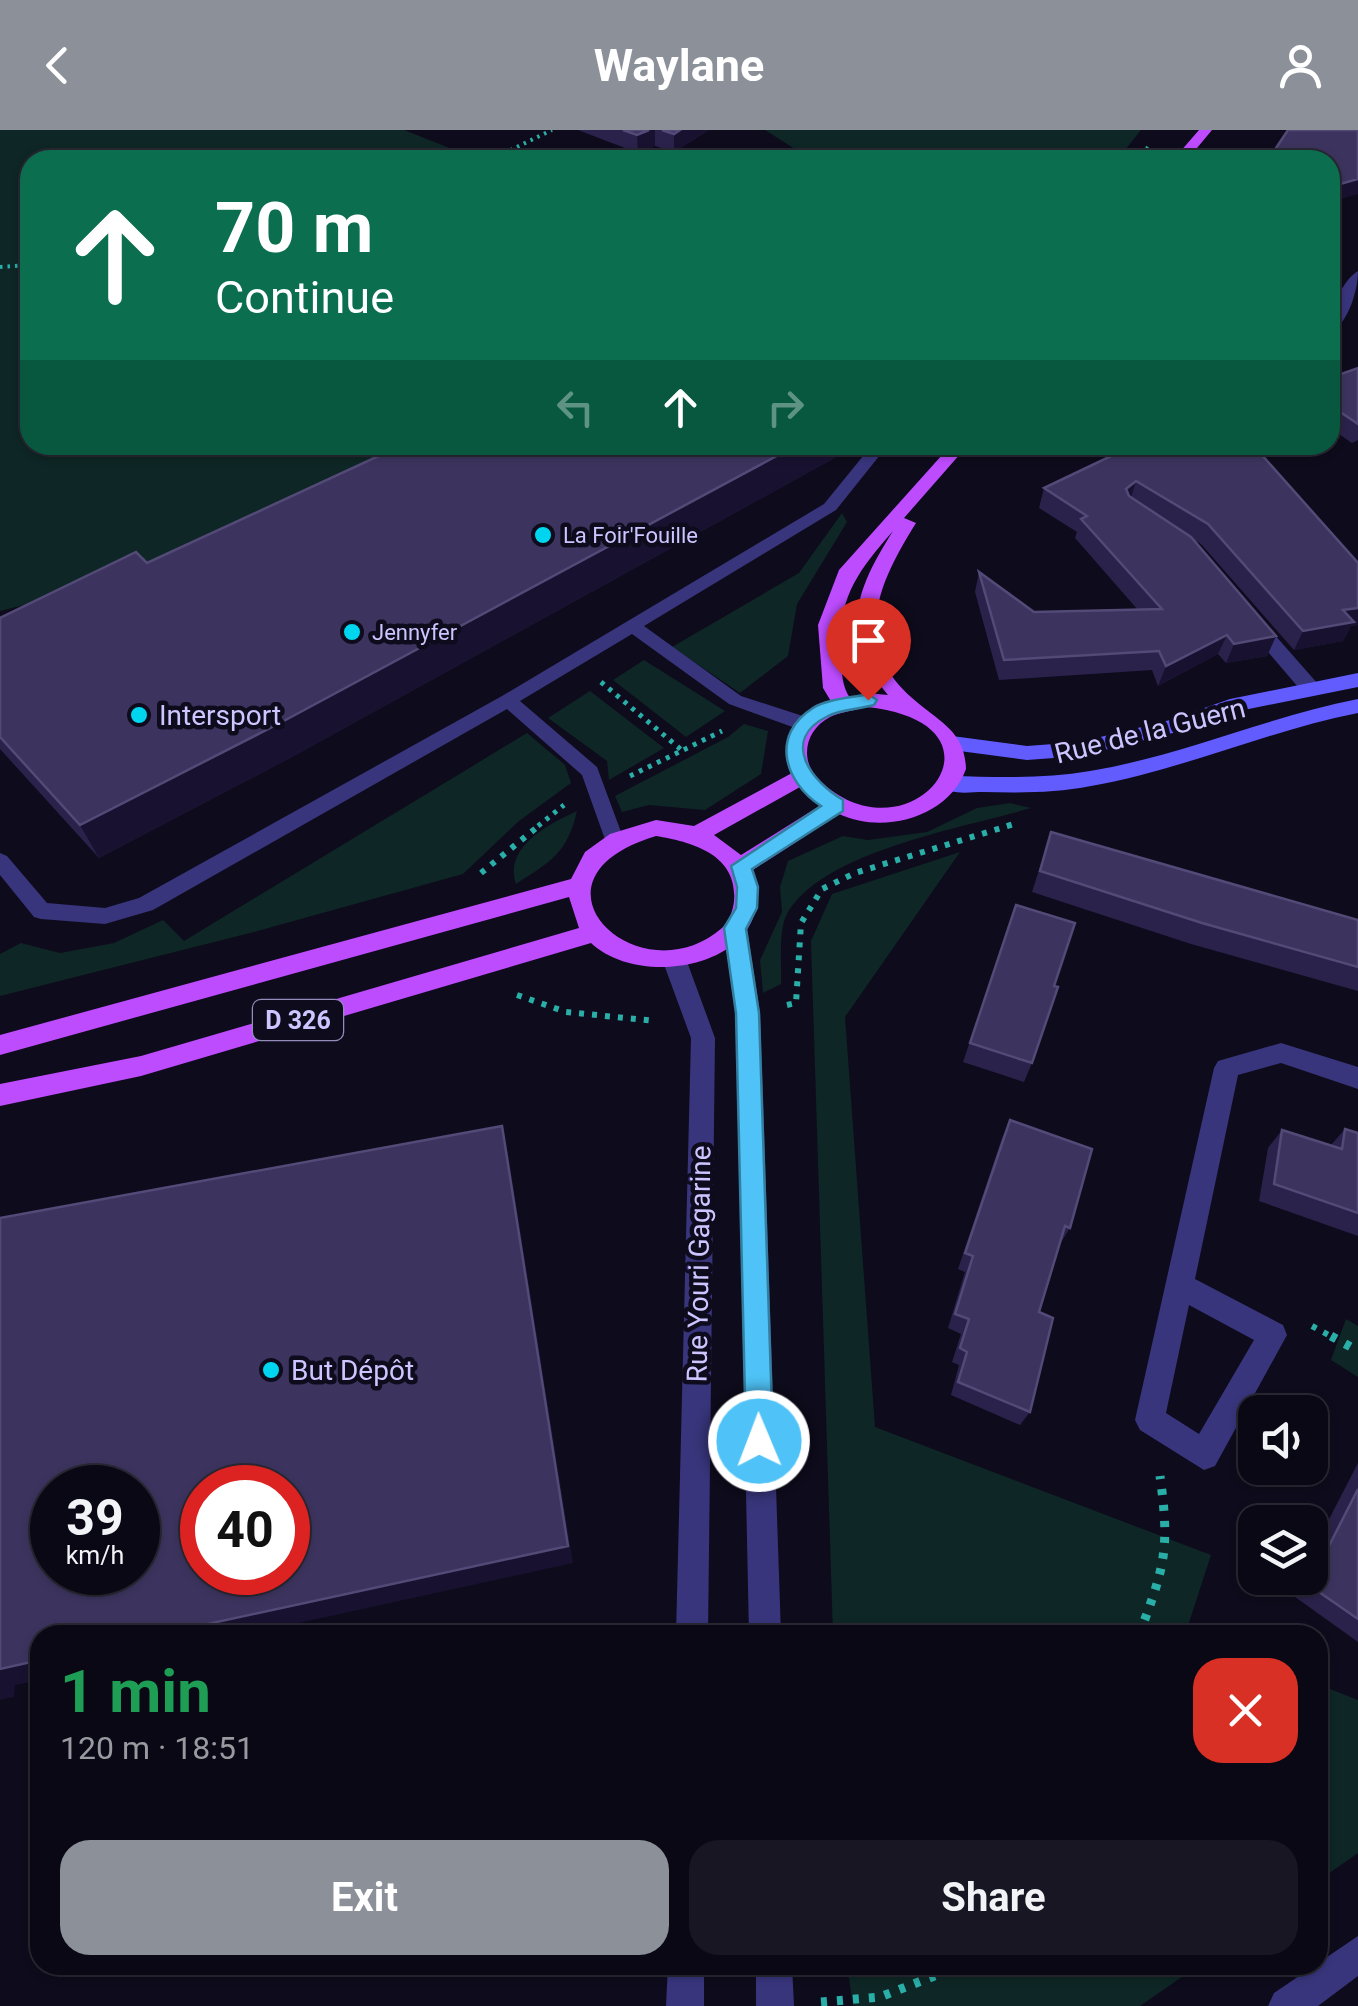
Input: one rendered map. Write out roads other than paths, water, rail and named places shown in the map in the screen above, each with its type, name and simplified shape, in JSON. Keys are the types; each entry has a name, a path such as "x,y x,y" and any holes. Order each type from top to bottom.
{"main road":[{"path":"1188,150 1203,130"},
{"path":"843,703 833,688 828,625 848,570 952,455"},
{"path":"909,707 872,658 863,611 884,560 936,476"},
{"name":"Rue de la Guern","path":"952,743 1027,753 1080,750 1174,726 1230,706 1358,680"},
{"path":"868,700 909,707 932,720 952,743 956,771 951,784 936,799 902,812 862,813 836,806 801,777 794,758 796,740 806,724 822,711 868,700"},
{"name":"Rue de la Guern","path":"951,784 1040,786 1094,779 1322,712 1358,706"},
{"path":"698,834 801,777"},
{"path":"741,866 836,806"},
{"path":"656,828 698,834 730,853 741,866 748,887 746,908 735,928 719,943 674,958 643,958 615,949 594,933 583,918 577,886 596,852 614,840 656,828"},
{"name":"D 326","path":"0,1045 577,886"},
{"name":"D 326","path":"0,1095 141,1066 594,933"}],"street":[{"path":"1340,310 1358,276"},
{"path":"1240,606 1311,690"},
{"name":"Rue Youri Gagarine","path":"735,928 748,1013 764,1625"},
{"name":"Rue Youri Gagarine","path":"674,958 703,1038 692,1625"},
{"path":"1180,1286 1274,1334 1204,1455 1150,1420 1227,1068 1281,1053 1358,1078"},
{"path":"1287,2006 1358,1954"},
{"path":"686,1975 686,2006"},
{"path":"774,1975 775,2006"}],"lane":[{"path":"0,862 41,911 105,916 146,904 508,700 830,507 872,455"},
{"path":"630,624 736,700 806,724"},
{"path":"508,700 590,772 614,840"}],"place":[{"name":"La Foir'Fouille","path":"543,535"},
{"name":"Jennyfer","path":"352,632"},
{"name":"Intersport","path":"139,715"},
{"name":"But Dépôt","path":"271,1370"}]}
